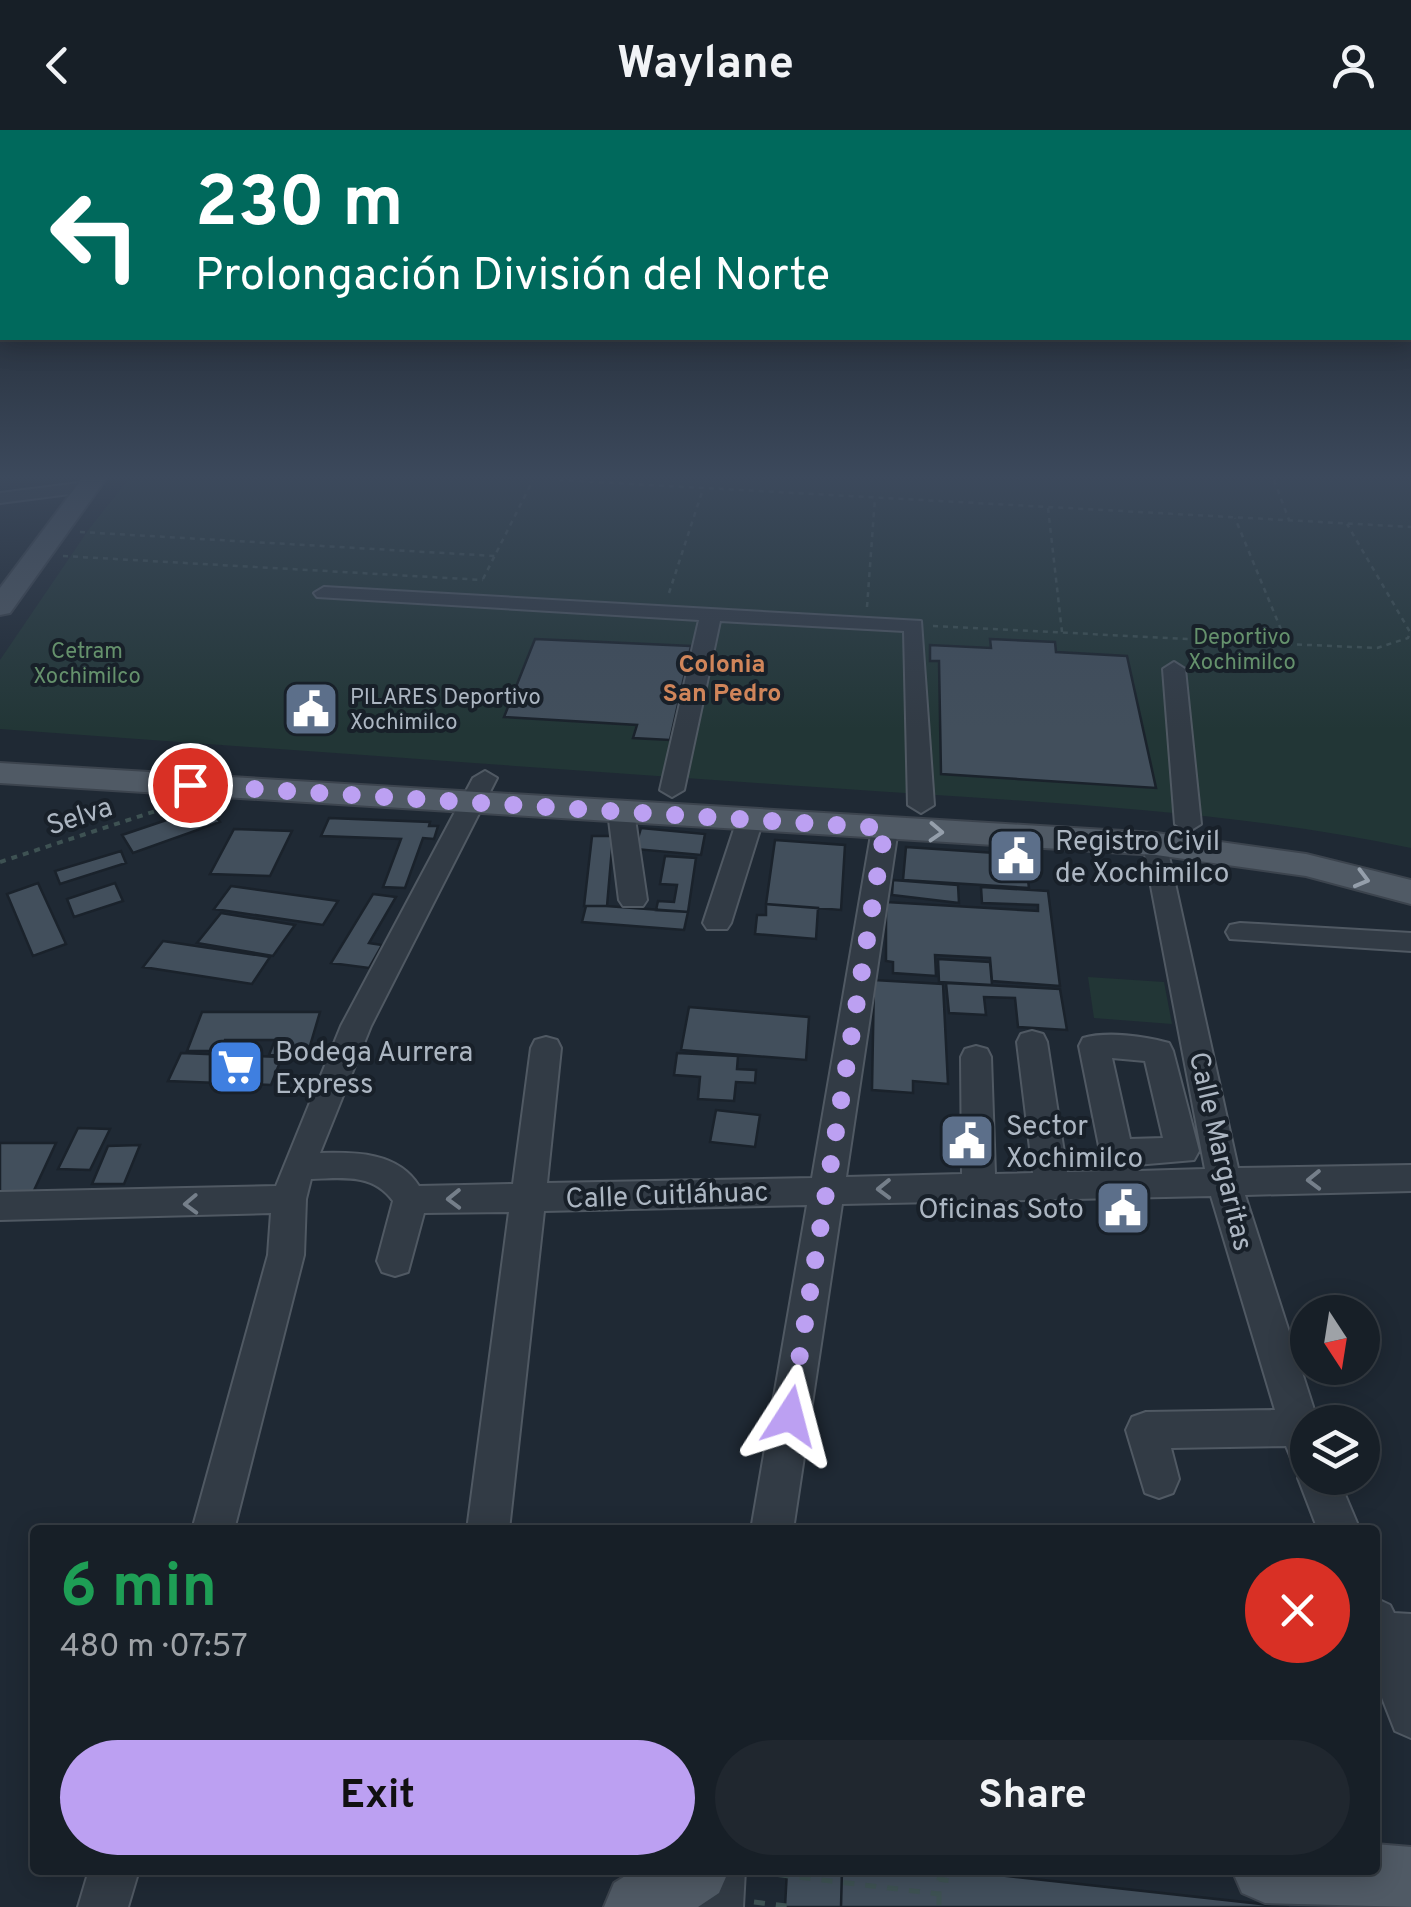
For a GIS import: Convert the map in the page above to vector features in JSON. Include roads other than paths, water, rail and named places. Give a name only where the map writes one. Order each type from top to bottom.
[{"type":"main road","points":[[0,607],[20,563]]},
{"type":"main road","points":[[0,746],[602,802],[750,820],[1156,844],[1306,865],[1411,892]]},
{"type":"main road","points":[[0,774],[480,790]]},
{"type":"main road","points":[[602,802],[672,790],[1188,824],[1304,841],[1411,865]]},
{"type":"main road","points":[[1338,1875],[1411,1880]]},
{"type":"main road","points":[[638,1907],[729,1884]]},
{"type":"street","points":[[324,594],[914,624],[921,805]]},
{"type":"street","points":[[672,790],[711,614]]},
{"type":"street","points":[[1174,669],[1188,824]]},
{"type":"street","points":[[215,1525],[286,1255],[293,1183],[356,1026],[480,790]]},
{"type":"street","points":[[602,802],[633,900]]},
{"type":"street","points":[[717,924],[750,820]]},
{"type":"street","points":[[773,1525],[885,828]]},
{"type":"street","name":"Calle Margaritas","points":[[1156,844],[1224,1182],[1292,1405]]},
{"type":"street","points":[[1240,932],[1411,942]]},
{"type":"street","points":[[1032,1042],[1052,1187]]},
{"type":"street","points":[[489,1525],[546,1048]]},
{"type":"street","points":[[976,1057],[979,1188]]},
{"type":"street","points":[[1117,1152],[1124,1185]]},
{"type":"street","points":[[0,1206],[74,1207],[293,1183],[363,1167],[389,1172],[402,1184],[410,1200],[394,1261]]},
{"type":"street","name":"Calle Cuitláhuac","points":[[410,1200],[1411,1178]]},
{"type":"street","points":[[1159,1479],[1146,1430],[1290,1439]]},
{"type":"street","points":[[1325,1495],[1337,1525]]},
{"type":"street","points":[[1386,1632],[1411,1715]]},
{"type":"street","points":[[103,1907],[113,1875]]},
{"type":"place","name":"PILARES Deportivo Xochimilco","points":[[311,709]]},
{"type":"place","name":"Registro Civil de Xochimilco","points":[[1016,856]]},
{"type":"place","name":"Bodega Aurrera Express","points":[[236,1067]]},
{"type":"place","name":"Sector Xochimilco","points":[[967,1141]]},
{"type":"place","name":"Oficinas Soto","points":[[1123,1208]]},
{"type":"district","name":"Colonia San Pedro","points":[[722,678]]},
{"type":"park label","name":"Deportivo Xochimilco","points":[[1242,648]]},
{"type":"park label","name":"Cetram Xochimilco","points":[[87,662]]}]
